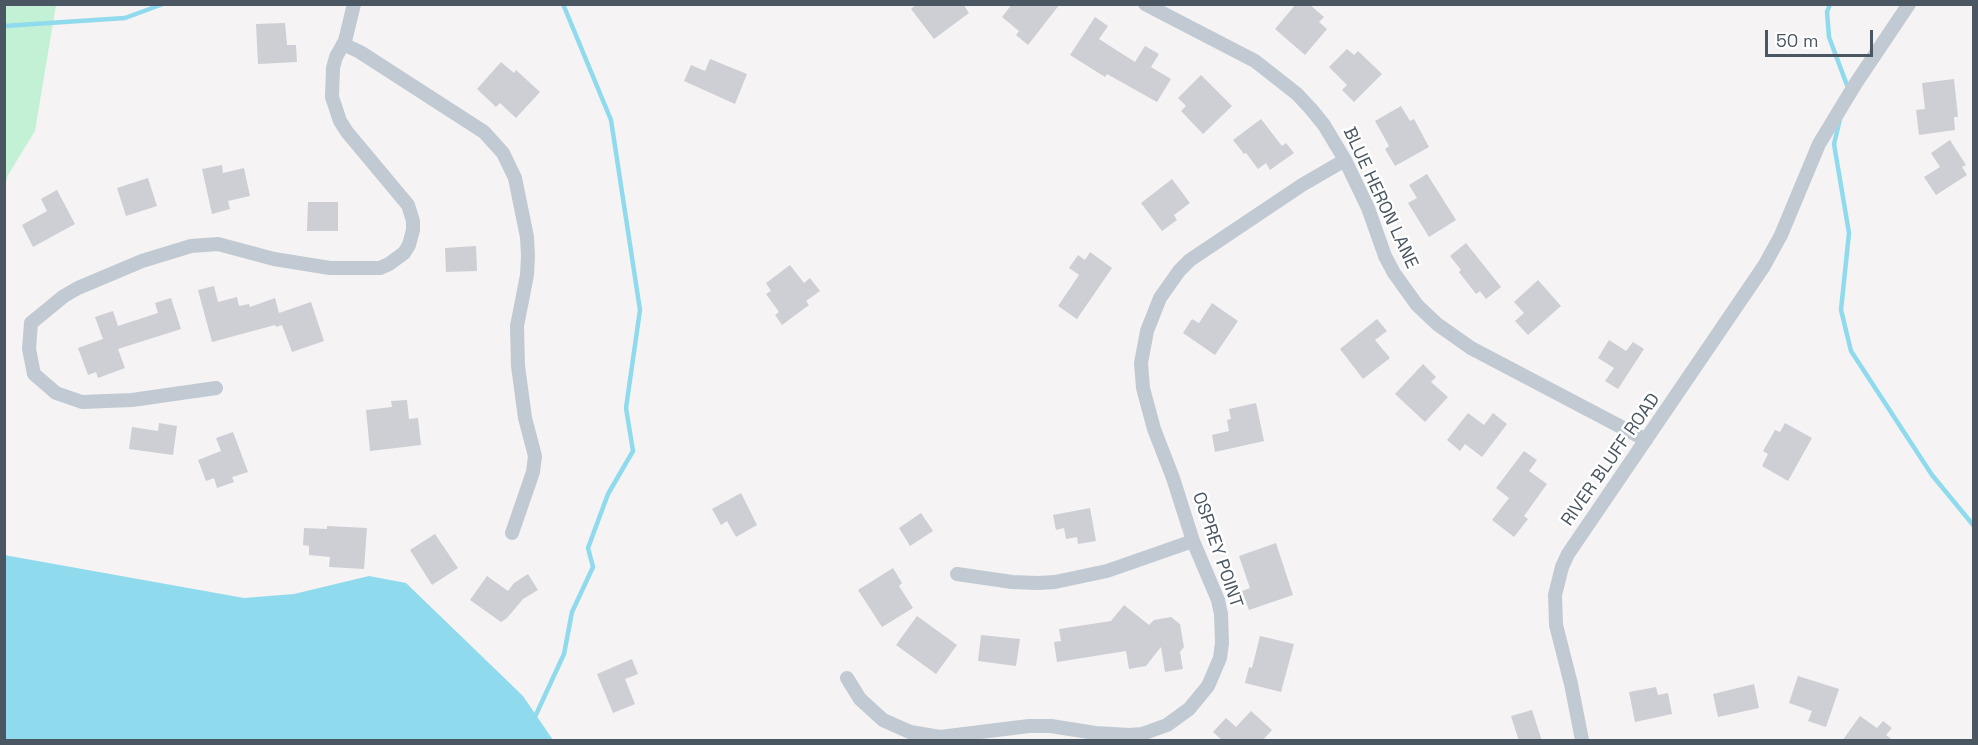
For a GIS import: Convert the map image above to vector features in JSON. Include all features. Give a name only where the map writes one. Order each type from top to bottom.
[{"type":"street","points":[[216,388],[132,400],[82,402],[56,393],[34,374],[29,349],[31,323],[64,296],[78,288],[142,261],[191,246],[218,244],[274,260],[330,268],[380,268],[397,259],[409,245],[413,230],[412,213],[408,205],[347,132],[335,110],[332,97],[333,69],[353,14],[354,4]]},
{"type":"street","name":"BLUE HERON LANE","points":[[1145,4],[1255,61],[1297,94],[1311,109],[1346,160],[1394,273],[1417,305],[1437,324],[1471,348],[1646,440]]},
{"type":"street","name":"RIVER BLUFF ROAD","points":[[1582,741],[1556,625],[1557,581],[1568,554],[1764,266],[1785,225],[1819,144],[1856,83],[1909,4]]},
{"type":"street","points":[[343,44],[360,52],[484,132],[503,153],[515,178],[527,237],[528,256],[527,275],[517,326],[518,366],[525,418],[535,456],[533,472],[512,533]]},
{"type":"street","name":"OSPREY POINT","points":[[847,678],[860,699],[873,713],[896,727],[925,736],[940,737],[1029,726],[1051,726],[1095,733],[1129,735],[1155,731],[1178,718],[1199,698],[1208,686],[1220,658],[1221,614],[1218,600],[1193,541],[1173,478],[1154,429],[1143,388],[1141,363],[1154,310],[1168,284],[1190,260],[1302,185],[1346,160]]},
{"type":"street","points":[[957,574],[1012,582],[1038,584],[1054,582],[1107,571],[1193,541]]},
{"type":"green space","points":[[5,4],[56,5],[35,131],[8,175],[5,185]]},
{"type":"water","points":[[4,555],[244,598],[294,594],[369,576],[406,583],[523,696],[553,740],[5,740]]},
{"type":"building","points":[[917,4],[963,4],[969,13],[934,39],[911,9]]},
{"type":"building","points":[[1012,4],[1060,4],[1028,45],[1016,35],[1019,31],[1002,17]]},
{"type":"building","points":[[1296,4],[1309,4],[1324,17],[1319,22],[1327,29],[1305,55],[1275,29]]},
{"type":"building","points":[[1095,17],[1108,26],[1099,39],[1135,62],[1145,46],[1159,54],[1151,67],[1171,79],[1157,102],[1107,74],[1105,77],[1070,55]]},
{"type":"building","points":[[285,23],[287,45],[296,45],[297,62],[258,64],[256,24]]},
{"type":"building","points":[[1347,49],[1354,55],[1358,51],[1382,74],[1354,102],[1342,90],[1347,85],[1329,67]]},
{"type":"building","points":[[710,59],[747,74],[735,104],[684,81],[691,65],[705,71]]},
{"type":"building","points":[[501,62],[514,73],[516,70],[540,92],[516,118],[500,103],[496,107],[477,89]]},
{"type":"building","points":[[1201,75],[1232,106],[1203,134],[1181,111],[1186,106],[1178,98]]},
{"type":"building","points":[[1954,79],[1958,117],[1954,117],[1955,130],[1919,135],[1916,110],[1925,109],[1922,83]]},
{"type":"building","points":[[1401,106],[1410,121],[1414,119],[1429,147],[1395,166],[1385,149],[1389,146],[1375,121]]},
{"type":"building","points":[[1261,119],[1282,146],[1286,143],[1294,153],[1270,170],[1266,163],[1258,169],[1233,140]]},
{"type":"building","points":[[1950,140],[1966,165],[1962,167],[1967,175],[1936,195],[1924,177],[1940,167],[1931,153]]},
{"type":"building","points":[[222,165],[223,173],[244,168],[250,196],[228,201],[230,209],[212,214],[202,169]]},
{"type":"building","points":[[1427,174],[1456,220],[1429,237],[1408,203],[1417,198],[1409,185]]},
{"type":"building","points":[[148,178],[157,206],[126,216],[117,188]]},
{"type":"building","points":[[1172,179],[1190,203],[1174,215],[1177,220],[1162,231],[1141,203]]},
{"type":"building","points":[[57,190],[75,224],[33,247],[22,225],[47,211],[41,199]]},
{"type":"building","points":[[308,202],[338,202],[338,231],[307,231]]},
{"type":"building","points":[[1466,243],[1501,287],[1486,299],[1480,291],[1476,294],[1450,256]]},
{"type":"building","points":[[476,246],[477,271],[446,272],[445,248]]},
{"type":"building","points":[[1090,252],[1112,268],[1077,319],[1058,306],[1079,275],[1069,268],[1078,255],[1085,260]]},
{"type":"building","points":[[790,265],[804,283],[810,278],[820,291],[806,301],[809,305],[782,325],[775,315],[779,312],[766,294],[771,291],[766,283]]},
{"type":"building","points":[[1538,280],[1561,306],[1528,335],[1515,321],[1524,313],[1514,302]]},
{"type":"building","points":[[214,286],[218,302],[237,297],[239,306],[249,304],[250,307],[275,298],[279,313],[311,302],[324,341],[292,352],[282,325],[276,327],[275,325],[212,342],[198,290]]},
{"type":"building","points":[[171,298],[181,329],[118,349],[125,368],[98,378],[96,372],[88,375],[78,348],[103,339],[95,317],[113,311],[118,326],[158,313],[155,303]]},
{"type":"building","points":[[1212,303],[1238,321],[1215,355],[1183,333],[1192,319],[1199,323]]},
{"type":"building","points":[[1377,319],[1387,331],[1375,340],[1390,358],[1363,379],[1340,349]]},
{"type":"building","points":[[1609,340],[1626,351],[1633,342],[1644,349],[1618,389],[1605,381],[1614,368],[1598,358]]},
{"type":"building","points":[[1423,364],[1436,377],[1431,382],[1448,397],[1425,422],[1395,394]]},
{"type":"building","points":[[407,400],[409,419],[418,418],[421,445],[370,451],[366,410],[392,407],[391,401]]},
{"type":"building","points":[[1256,403],[1264,441],[1215,452],[1212,435],[1229,431],[1227,420],[1231,419],[1229,409]]},
{"type":"building","points":[[1468,413],[1484,425],[1493,413],[1507,424],[1482,457],[1465,444],[1460,451],[1447,440]]},
{"type":"building","points":[[159,423],[177,426],[173,455],[129,449],[132,427],[158,431]]},
{"type":"building","points":[[1785,423],[1812,438],[1788,481],[1762,466],[1768,454],[1763,451],[1775,430],[1780,432]]},
{"type":"building","points":[[233,432],[248,472],[232,477],[234,482],[217,488],[214,478],[206,481],[198,460],[221,451],[216,438]]},
{"type":"building","points":[[1524,451],[1537,460],[1529,471],[1547,484],[1524,516],[1528,519],[1514,537],[1492,520],[1509,498],[1496,488]]},
{"type":"building","points":[[741,493],[757,525],[736,537],[727,521],[721,525],[712,509]]},
{"type":"building","points":[[1090,508],[1096,541],[1078,544],[1077,537],[1066,539],[1064,528],[1056,530],[1053,515]]},
{"type":"building","points":[[921,513],[933,531],[910,546],[899,528]]},
{"type":"building","points":[[327,526],[367,528],[364,569],[329,567],[330,557],[309,555],[309,546],[303,545],[304,528],[327,529]]},
{"type":"building","points":[[435,534],[458,568],[432,585],[410,550]]},
{"type":"building","points":[[1276,543],[1293,595],[1249,610],[1242,591],[1250,588],[1239,556]]},
{"type":"building","points":[[893,568],[902,583],[899,586],[913,608],[882,627],[858,590]]},
{"type":"building","points":[[528,574],[538,590],[523,599],[501,622],[470,600],[487,576],[508,591],[514,583]]},
{"type":"building","points":[[1124,605],[1149,625],[1154,620],[1171,617],[1180,624],[1184,647],[1180,652],[1183,669],[1165,672],[1161,647],[1146,666],[1129,669],[1126,651],[1057,662],[1054,642],[1061,641],[1059,629],[1111,621]]},
{"type":"building","points":[[917,616],[957,645],[936,674],[896,645]]},
{"type":"building","points":[[981,635],[1020,639],[1016,666],[978,661]]},
{"type":"building","points":[[1260,636],[1294,644],[1281,692],[1245,683],[1249,667],[1252,668]]},
{"type":"building","points":[[632,659],[638,674],[625,679],[635,704],[613,713],[597,674]]},
{"type":"building","points":[[1798,676],[1839,689],[1826,727],[1808,721],[1812,711],[1789,703]]},
{"type":"building","points":[[1754,684],[1759,708],[1718,717],[1713,694]]},
{"type":"building","points":[[1656,687],[1658,695],[1668,693],[1672,714],[1635,722],[1629,692]]},
{"type":"building","points":[[1532,710],[1542,741],[1519,741],[1511,716]]},
{"type":"building","points":[[1251,711],[1272,730],[1262,741],[1223,741],[1213,732],[1226,718],[1236,727]]},
{"type":"building","points":[[1860,716],[1877,728],[1883,721],[1892,728],[1886,735],[1894,741],[1842,741]]},
{"type":"waterway","points":[[4,26],[125,18],[163,4]]},
{"type":"waterway","points":[[534,719],[564,654],[572,612],[593,567],[588,548],[608,494],[633,451],[626,408],[640,310],[611,120],[563,4]]},
{"type":"waterway","points":[[1830,4],[1827,12],[1829,37],[1848,88]]},
{"type":"waterway","points":[[1840,119],[1834,144],[1849,233],[1841,310],[1851,351],[1932,475],[1974,526]]}]
